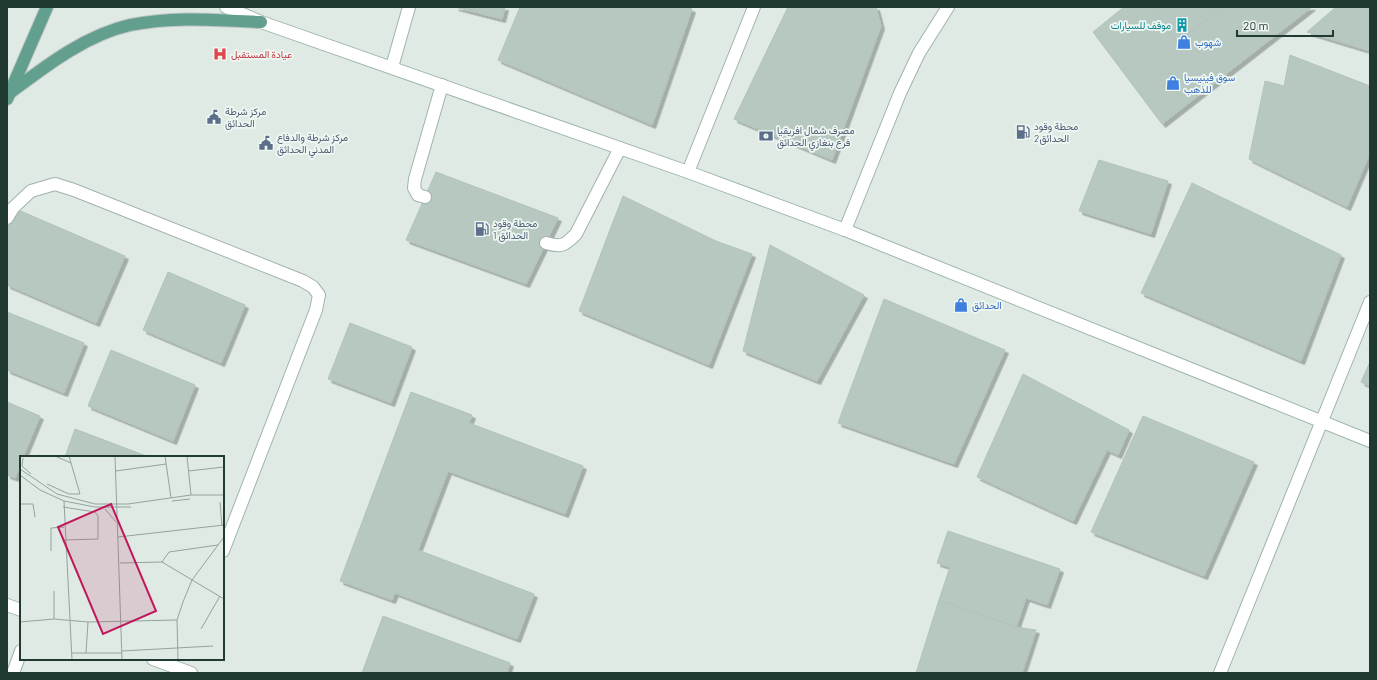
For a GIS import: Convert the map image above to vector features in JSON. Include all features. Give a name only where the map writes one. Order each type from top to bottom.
[{"type":"main road","points":[[9,95],[47,7]]},
{"type":"main road","points":[[9,95],[44,67],[68,52],[96,37],[130,25],[168,20],[261,22]]},
{"type":"street","points":[[226,7],[261,22],[688,172],[845,230],[1370,441]]},
{"type":"street","points":[[392,67],[409,7]]},
{"type":"street","points":[[688,172],[754,7]]},
{"type":"street","points":[[845,230],[900,93],[919,53],[948,7]]},
{"type":"street","points":[[425,197],[418,194],[414,188],[414,184],[442,85]]},
{"type":"street","points":[[546,243],[556,246],[567,243],[576,234],[620,148]]},
{"type":"street","points":[[7,218],[13,208],[31,191],[55,184],[74,190],[303,281],[313,287],[319,295],[316,310],[224,548]]},
{"type":"street","points":[[1220,673],[1370,302]]},
{"type":"street","points":[[7,605],[20,610]]},
{"type":"street","points":[[13,673],[20,654]]},
{"type":"street","points":[[158,660],[180,664],[191,673]]},
{"type":"building","points":[[455,7],[505,7],[502,19]]},
{"type":"building","points":[[520,7],[686,7],[692,9],[652,125],[498,60]]},
{"type":"building","points":[[788,7],[876,7],[881,26],[832,160],[734,119]]},
{"type":"building","name":"سوق فينيسيا للذهب","points":[[1124,7],[1151,7],[1177,42],[1223,7],[1312,7],[1162,124],[1093,32]]},
{"type":"building","name":"موقف للسيارات","points":[[1150,7],[1223,7],[1177,42]]},
{"type":"building","points":[[1336,7],[1370,7],[1370,51],[1307,32]]},
{"type":"building","points":[[1290,55],[1370,86],[1370,153],[1347,207],[1249,159],[1265,81],[1284,86]]},
{"type":"building","points":[[1099,160],[1168,181],[1151,234],[1079,211]]},
{"type":"building","name":"محطة وقود الحدائق 1","points":[[436,172],[558,218],[526,284],[406,240]]},
{"type":"building","points":[[1192,183],[1341,255],[1301,361],[1141,293]]},
{"type":"building","points":[[623,196],[716,241],[752,254],[709,365],[579,311]]},
{"type":"building","points":[[16,209],[125,256],[96,323],[7,285],[7,230]]},
{"type":"building","points":[[770,245],[864,295],[817,381],[743,351]]},
{"type":"building","points":[[168,272],[245,305],[221,363],[143,330]]},
{"type":"building","points":[[884,299],[1005,350],[954,464],[838,423]]},
{"type":"building","points":[[7,312],[84,343],[64,393],[7,370]]},
{"type":"building","points":[[350,323],[412,347],[391,403],[328,379]]},
{"type":"building","points":[[111,350],[195,385],[173,441],[88,406]]},
{"type":"building","points":[[1370,362],[1370,386],[1361,382]]},
{"type":"building","points":[[1023,374],[1129,430],[1118,455],[1107,450],[1073,521],[977,477]]},
{"type":"building","points":[[411,392],[472,415],[469,423],[583,466],[565,514],[448,471],[418,550],[534,594],[517,639],[395,593],[392,600],[340,581]]},
{"type":"building","points":[[7,402],[40,416],[23,456],[20,456],[20,466],[15,478],[7,475]]},
{"type":"building","points":[[1143,416],[1254,462],[1204,576],[1091,532]]},
{"type":"building","points":[[75,429],[146,456],[65,456]]},
{"type":"building","points":[[948,531],[1060,569],[1047,605],[1026,598],[1016,627],[939,600],[950,567],[937,563]]},
{"type":"building","points":[[939,600],[1016,627],[1036,630],[1022,673],[916,673]]},
{"type":"building","points":[[383,616],[510,663],[507,673],[362,673]]},
{"type":"place","name":"موقف للسيارات","points":[[1182,25]]},
{"type":"place","name":"شهوب","points":[[1184,42]]},
{"type":"place","name":"عيادة المستقبل","points":[[220,54]]},
{"type":"place","name":"سوق فينيسيا للذهب","points":[[1173,83]]},
{"type":"place","name":"مركز شرطة الحدائق","points":[[214,117]]},
{"type":"place","name":"محطة وقود الحدائق2","points":[[1023,132]]},
{"type":"place","name":"مصرف شمال افريقيا فرع بنغازي الحدائق","points":[[766,136]]},
{"type":"place","name":"مركز شرطة والدفاع المدني الحدائق","points":[[266,143]]},
{"type":"place","name":"محطة وقود الحدائق 1","points":[[482,229]]},
{"type":"place","name":"الحدائق","points":[[961,305]]}]
